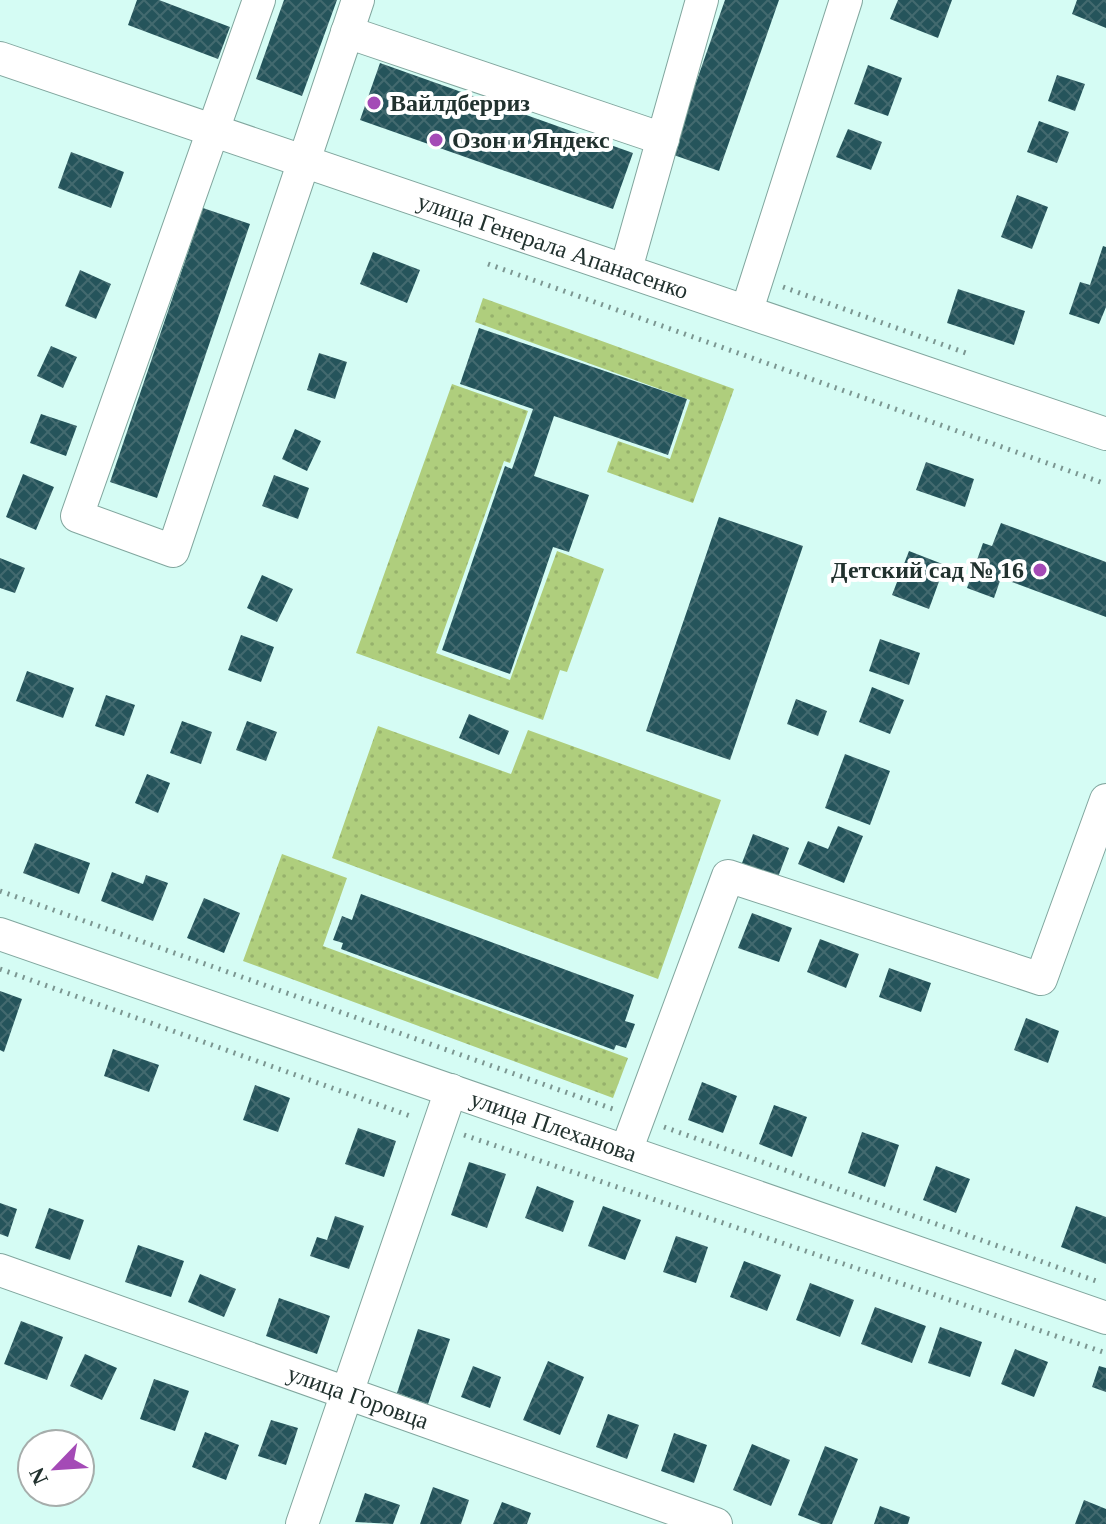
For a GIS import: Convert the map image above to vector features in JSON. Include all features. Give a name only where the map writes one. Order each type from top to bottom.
[{"type":"street","points":[[259,0],[77,516],[173,551],[358,0]]},
{"type":"street","points":[[626,269],[702,0]]},
{"type":"street","points":[[747,310],[846,0]]},
{"type":"street","points":[[347,32],[663,139]]},
{"type":"street","name":"улица Генерала Апанасенко","points":[[0,58],[1106,434]]},
{"type":"street","points":[[626,1151],[728,876],[1041,979],[1106,800]]},
{"type":"street","name":"улица Плеханова","points":[[0,934],[1106,1318]]},
{"type":"street","points":[[302,1524],[451,1090]]},
{"type":"street","name":"улица Горовца","points":[[0,1270],[716,1524]]},
{"type":"path","points":[[488,264],[1106,484]]},
{"type":"path","points":[[757,278],[972,355]]},
{"type":"path","points":[[0,891],[1106,1284]]},
{"type":"path","points":[[0,969],[438,1126],[1106,1353]]},
{"type":"green space","points":[[483,298],[734,389],[693,503],[607,472],[618,441],[670,459],[690,400],[475,322]]},
{"type":"green space","points":[[452,384],[528,411],[510,463],[504,461],[436,653],[510,680],[557,551],[604,569],[567,672],[560,670],[543,720],[356,653]]},
{"type":"green space","points":[[378,726],[511,774],[528,730],[721,800],[658,979],[332,858]]},
{"type":"green space","points":[[282,854],[347,878],[323,946],[628,1058],[613,1098],[243,961]]},
{"type":"building","points":[[137,0],[159,0],[230,27],[218,59],[128,25]]},
{"type":"building","points":[[284,0],[337,0],[302,96],[256,79]]},
{"type":"building","points":[[725,0],[779,0],[719,171],[671,154]]},
{"type":"building","points":[[898,0],[952,0],[938,38],[890,19]]},
{"type":"building","points":[[1077,0],[1106,0],[1106,28],[1072,14]]},
{"type":"building","points":[[380,63],[633,153],[613,209],[360,120]]},
{"type":"building","points":[[868,65],[902,78],[888,116],[854,104]]},
{"type":"building","points":[[1057,75],[1085,84],[1075,111],[1048,101]]},
{"type":"building","points":[[1039,121],[1069,132],[1057,163],[1027,152]]},
{"type":"building","points":[[848,129],[882,142],[871,170],[836,157]]},
{"type":"building","points":[[71,152],[124,172],[111,208],[58,188]]},
{"type":"building","points":[[1017,195],[1048,207],[1032,249],[1001,237]]},
{"type":"building","points":[[203,208],[250,224],[157,498],[110,482]]},
{"type":"building","points":[[1103,246],[1106,247],[1106,307],[1099,324],[1069,314],[1080,282],[1090,285]]},
{"type":"building","points":[[373,252],[420,270],[407,303],[360,284]]},
{"type":"building","points":[[80,270],[111,284],[96,319],[65,306]]},
{"type":"building","points":[[958,289],[1025,311],[1014,345],[947,323]]},
{"type":"building","points":[[479,328],[687,399],[668,455],[554,416],[534,476],[589,495],[569,552],[553,547],[510,674],[442,650],[505,466],[512,469],[533,409],[460,384]]},
{"type":"building","points":[[51,346],[77,357],[63,388],[37,376]]},
{"type":"building","points":[[319,353],[347,362],[335,399],[307,390]]},
{"type":"building","points":[[41,414],[77,426],[66,456],[30,443]]},
{"type":"building","points":[[295,429],[321,441],[307,471],[282,459]]},
{"type":"building","points":[[926,462],[974,479],[965,507],[916,490]]},
{"type":"building","points":[[23,474],[54,487],[36,530],[6,517]]},
{"type":"building","points":[[274,475],[309,488],[298,519],[262,506]]},
{"type":"building","points":[[719,517],[803,546],[730,760],[646,731]]},
{"type":"building","name":"Детский сад № 16","points":[[1001,523],[1106,562],[1106,617],[1001,578],[994,598],[967,588],[983,543],[992,546]]},
{"type":"building","points":[[909,551],[945,565],[929,609],[892,595]]},
{"type":"building","points":[[0,558],[25,568],[15,593],[0,588]]},
{"type":"building","points":[[262,575],[293,589],[277,622],[247,608]]},
{"type":"building","points":[[241,635],[274,647],[261,682],[228,670]]},
{"type":"building","points":[[880,639],[920,653],[909,685],[869,671]]},
{"type":"building","points":[[27,671],[74,688],[63,718],[16,701]]},
{"type":"building","points":[[872,687],[904,700],[890,734],[859,722]]},
{"type":"building","points":[[106,695],[135,705],[124,736],[95,726]]},
{"type":"building","points":[[796,699],[827,711],[818,736],[787,724]]},
{"type":"building","points":[[469,714],[509,731],[499,755],[459,738]]},
{"type":"building","points":[[182,721],[212,732],[201,764],[170,753]]},
{"type":"building","points":[[247,721],[277,732],[266,761],[236,750]]},
{"type":"building","points":[[845,754],[890,771],[870,825],[825,808]]},
{"type":"building","points":[[147,774],[170,783],[158,813],[135,803]]},
{"type":"building","points":[[838,826],[863,836],[844,883],[798,864],[808,841],[828,849]]},
{"type":"building","points":[[753,834],[789,848],[778,877],[742,863]]},
{"type":"building","points":[[35,843],[90,863],[79,894],[23,873]]},
{"type":"building","points":[[112,872],[143,884],[146,875],[168,883],[153,921],[101,901]]},
{"type":"building","points":[[361,894],[634,995],[625,1021],[635,1024],[626,1048],[616,1045],[614,1050],[341,949],[343,943],[333,940],[342,916],[352,920]]},
{"type":"building","points":[[204,898],[240,913],[224,953],[187,938]]},
{"type":"building","points":[[752,913],[792,928],[779,962],[738,948]]},
{"type":"building","points":[[820,939],[859,954],[846,988],[807,972]]},
{"type":"building","points":[[889,968],[931,983],[921,1012],[879,997]]},
{"type":"building","points":[[0,991],[22,999],[4,1052],[0,1050]]},
{"type":"building","points":[[1026,1018],[1059,1031],[1048,1063],[1014,1050]]},
{"type":"building","points":[[113,1049],[159,1065],[149,1092],[104,1076]]},
{"type":"building","points":[[702,1082],[737,1096],[723,1133],[688,1120]]},
{"type":"building","points":[[255,1085],[290,1098],[278,1132],[243,1120]]},
{"type":"building","points":[[774,1105],[807,1117],[792,1157],[759,1144]]},
{"type":"building","points":[[358,1128],[396,1141],[384,1177],[345,1164]]},
{"type":"building","points":[[862,1132],[899,1145],[885,1187],[848,1173]]},
{"type":"building","points":[[469,1162],[506,1174],[487,1228],[451,1215]]},
{"type":"building","points":[[936,1166],[970,1179],[956,1213],[923,1200]]},
{"type":"building","points":[[537,1186],[574,1201],[563,1232],[525,1218]]},
{"type":"building","points":[[0,1203],[17,1209],[8,1237],[0,1234]]},
{"type":"building","points":[[603,1206],[641,1220],[625,1260],[588,1246]]},
{"type":"building","points":[[1076,1206],[1106,1217],[1106,1264],[1061,1247]]},
{"type":"building","points":[[49,1208],[84,1220],[70,1260],[35,1248]]},
{"type":"building","points":[[335,1216],[364,1226],[349,1269],[310,1256],[317,1237],[327,1240]]},
{"type":"building","points":[[676,1236],[708,1247],[696,1283],[663,1272]]},
{"type":"building","points":[[138,1245],[184,1261],[171,1297],[125,1282]]},
{"type":"building","points":[[744,1261],[781,1275],[767,1311],[730,1297]]},
{"type":"building","points":[[200,1274],[236,1289],[224,1317],[188,1302]]},
{"type":"building","points":[[810,1283],[854,1300],[840,1337],[796,1320]]},
{"type":"building","points":[[279,1298],[330,1316],[317,1354],[266,1336]]},
{"type":"building","points":[[875,1307],[926,1326],[912,1363],[861,1344]]},
{"type":"building","points":[[21,1321],[63,1337],[47,1380],[4,1364]]},
{"type":"building","points":[[940,1327],[982,1342],[970,1377],[928,1363]]},
{"type":"building","points":[[418,1329],[450,1339],[428,1404],[397,1393]]},
{"type":"building","points":[[1015,1349],[1048,1362],[1034,1397],[1001,1384]]},
{"type":"building","points":[[85,1354],[117,1368],[102,1400],[70,1386]]},
{"type":"building","points":[[548,1361],[584,1377],[560,1435],[523,1420]]},
{"type":"building","points":[[473,1366],[501,1377],[490,1408],[461,1397]]},
{"type":"building","points":[[1099,1366],[1106,1368],[1106,1392],[1092,1387]]},
{"type":"building","points":[[154,1379],[189,1391],[175,1431],[140,1419]]},
{"type":"building","points":[[608,1414],[639,1425],[627,1459],[596,1447]]},
{"type":"building","points":[[271,1420],[298,1428],[286,1465],[258,1456]]},
{"type":"building","points":[[205,1432],[239,1445],[226,1480],[192,1467]]},
{"type":"building","points":[[674,1433],[707,1445],[694,1483],[661,1471]]},
{"type":"building","points":[[752,1444],[790,1460],[771,1506],[733,1490]]},
{"type":"building","points":[[825,1446],[858,1459],[832,1524],[821,1524],[798,1515]]},
{"type":"building","points":[[433,1487],[469,1500],[461,1524],[420,1524]]},
{"type":"building","points":[[365,1493],[400,1505],[393,1524],[355,1522]]},
{"type":"building","points":[[1084,1500],[1106,1509],[1106,1524],[1075,1524]]},
{"type":"building","points":[[502,1502],[531,1513],[527,1524],[493,1524]]},
{"type":"building","points":[[880,1506],[910,1517],[908,1524],[874,1524]]},
{"type":"place","name":"Вайлдберриз","points":[[374,103]]},
{"type":"place","name":"Озон и Яндекс","points":[[436,140]]},
{"type":"place","name":"Детский сад № 16","points":[[1040,570]]}]
